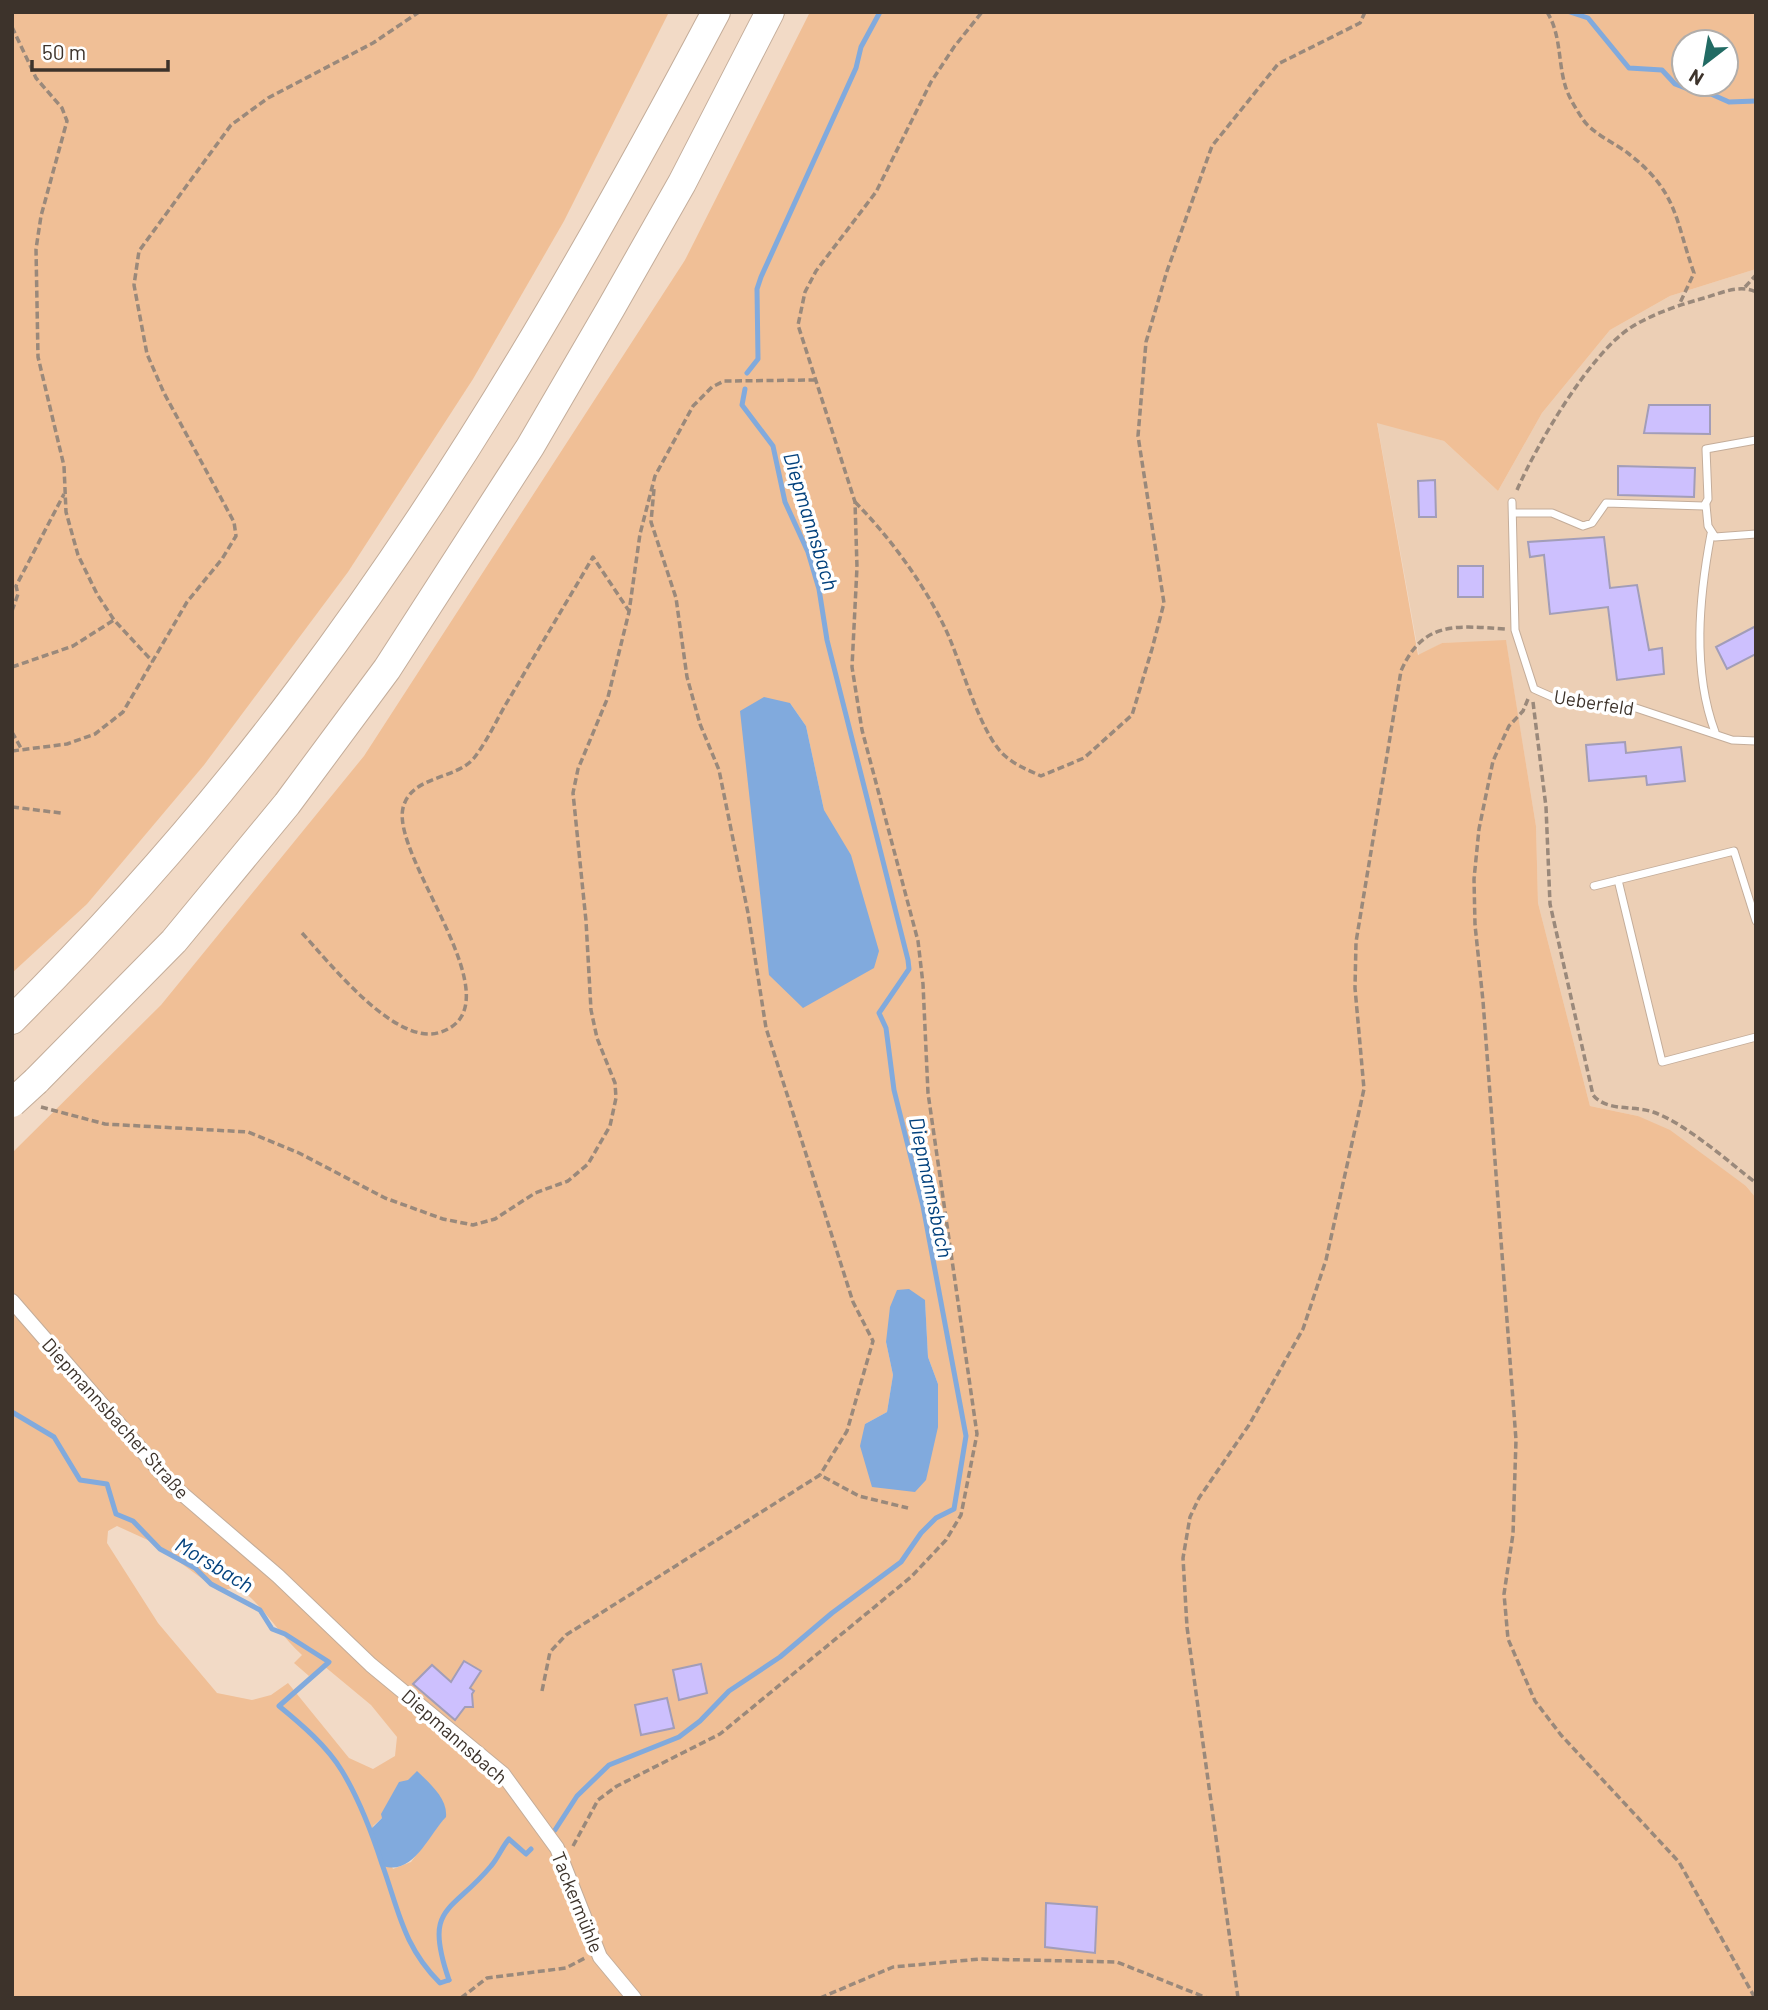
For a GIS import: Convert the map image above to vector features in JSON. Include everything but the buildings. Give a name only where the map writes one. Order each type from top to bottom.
[{"type":"highway","points":[[12,1020],[114,915],[189,830],[301,689],[383,575],[456,466],[565,287],[716,12]]},
{"type":"highway","points":[[27,1096],[174,940],[286,804],[387,669],[530,447],[682,183],[771,12]]},
{"type":"street","name":"Diepmannsbacher Straße","points":[[12,1301],[172,1485],[278,1576],[379,1672]]},
{"type":"street","name":"Diepmannsbach","points":[[379,1672],[503,1774],[527,1804]]},
{"type":"street","name":"Tackermühle","points":[[527,1804],[565,1864],[598,1952],[610,1972],[634,1998]]},
{"type":"lane","points":[[1715,732],[1707,710],[1702,666],[1701,591],[1711,534],[1706,505],[1706,449],[1756,440]]},
{"type":"lane","name":"Ueberfeld","points":[[1511,502],[1515,630],[1534,688],[1552,697],[1630,706],[1715,732],[1732,740],[1756,741]]},
{"type":"lane","points":[[1513,513],[1552,513],[1583,526],[1592,523],[1606,503],[1706,505]]},
{"type":"lane","points":[[1711,534],[1721,538],[1756,534]]},
{"type":"lane","points":[[1594,886],[1734,851],[1756,921]]},
{"type":"lane","points":[[1618,880],[1662,1062],[1756,1037]]},
{"type":"path","points":[[12,751],[67,744],[95,734],[123,712],[187,602],[222,559],[236,536],[234,522],[164,393],[147,354],[134,285],[139,251],[231,125],[268,98],[373,43],[419,12]]},
{"type":"path","points":[[565,1864],[597,1800],[617,1786],[720,1734],[911,1577],[946,1540],[961,1515],[968,1485],[977,1434],[928,1093],[923,984],[918,941],[862,730],[852,667],[857,547],[855,502],[797,325],[805,292],[834,245],[876,192],[931,82],[982,12]]},
{"type":"path","points":[[855,502],[883,529],[944,627],[986,726],[1002,753],[1021,767],[1041,776],[1084,758],[1111,737],[1132,715],[1164,603],[1138,436],[1146,342],[1167,271],[1212,146],[1278,64],[1360,23],[1364,12]]},
{"type":"path","points":[[1547,12],[1558,41],[1565,87],[1584,122],[1630,155],[1661,183],[1672,202],[1694,273],[1679,305]]},
{"type":"path","points":[[12,27],[36,78],[62,108],[67,121],[41,216],[36,249],[38,357],[64,466],[71,535],[97,594],[114,620],[153,662]]},
{"type":"path","points":[[1511,502],[1528,464],[1561,410],[1604,351],[1630,328],[1679,305],[1745,287],[1756,275]]},
{"type":"path","points":[[1745,287],[1756,292]]},
{"type":"path","points":[[27,1096],[65,1116],[105,1124],[248,1132],[299,1153],[373,1193],[443,1219],[472,1225],[495,1219],[535,1192],[568,1181],[588,1164],[610,1126],[616,1098],[615,1083],[597,1038],[591,1010],[586,921],[573,793],[578,769],[608,697],[629,612],[640,534],[655,476],[693,407],[712,387],[724,381],[815,380]]},
{"type":"path","points":[[542,1690],[550,1652],[566,1635],[820,1475],[847,1431],[873,1341],[853,1302],[766,1028],[748,913],[719,770],[700,724],[687,677],[676,598],[651,522],[655,476]]},
{"type":"path","points":[[12,611],[18,594],[16,586],[65,493]]},
{"type":"path","points":[[302,933],[377,1011],[405,1028],[428,1037],[449,1030],[464,1013],[468,989],[454,947],[408,843],[402,809],[411,791],[472,760],[593,557],[629,612]]},
{"type":"path","points":[[12,667],[73,646],[114,620]]},
{"type":"path","points":[[1238,1998],[1187,1627],[1183,1558],[1188,1529],[1199,1498],[1249,1425],[1303,1329],[1326,1260],[1364,1088],[1355,988],[1356,942],[1401,671],[1415,644],[1442,629],[1515,630]]},
{"type":"path","points":[[1534,688],[1532,713],[1544,786],[1550,904],[1592,1095],[1605,1104],[1652,1112],[1672,1121],[1756,1183]]},
{"type":"path","points":[[1534,688],[1523,711],[1509,726],[1493,761],[1479,829],[1474,879],[1475,925],[1516,1440],[1513,1534],[1504,1594],[1508,1639],[1535,1701],[1561,1735],[1679,1862],[1755,1998]]},
{"type":"path","points":[[12,732],[22,750]]},
{"type":"path","points":[[12,807],[61,813]]},
{"type":"path","points":[[820,1475],[859,1496],[908,1508]]},
{"type":"path","points":[[461,1998],[487,1978],[566,1968],[598,1952]]},
{"type":"path","points":[[820,1998],[893,1967],[980,1959],[1117,1962],[1207,1998]]},
{"type":"shaded area","points":[[12,12],[669,12],[564,221],[473,379],[348,572],[204,765],[87,904],[12,973]]},
{"type":"shaded area","points":[[810,12],[1756,12],[1756,269],[1670,296],[1610,330],[1542,413],[1498,491],[1444,441],[1377,423],[1418,655],[1442,643],[1506,640],[1536,826],[1538,903],[1590,1106],[1638,1116],[1670,1130],[1746,1186],[1756,1198],[1756,1998],[12,1998],[12,1153],[161,1005],[364,756],[685,260]],"holes":[[[790,703],[806,726],[824,810]],[[925,1300],[928,1357],[938,1384],[938,1427],[865,1424],[887,1412],[893,1375],[886,1342]],[[117,1526],[152,1542],[219,1591],[238,1587],[256,1603],[302,1655],[294,1663],[309,1676],[324,1666],[371,1705],[397,1737],[395,1756],[373,1769],[349,1758],[288,1683],[271,1695],[252,1700],[217,1693],[158,1623],[107,1543],[108,1531]],[[445,1817],[411,1862],[393,1869],[373,1826],[382,1818]]]},
{"type":"shaded area","points":[[1756,269],[1756,1198],[1746,1186],[1638,1116],[1590,1106],[1538,903],[1536,826],[1506,641],[1442,643],[1419,656],[1377,422],[1444,441],[1498,491],[1542,413],[1610,330],[1670,296]]},
{"type":"water","points":[[764,697],[790,703],[806,726],[824,810],[851,855],[879,951],[874,968],[803,1008],[769,975],[740,711]]},
{"type":"water","points":[[909,1289],[925,1300],[928,1357],[938,1384],[938,1427],[926,1480],[915,1492],[872,1487],[860,1446],[865,1424],[887,1412],[893,1375],[886,1342],[890,1307],[897,1290]]},
{"type":"water","points":[[417,1771],[441,1797],[446,1817],[411,1860],[394,1868],[383,1866],[370,1830],[382,1818],[381,1814],[399,1782],[408,1780]]},
{"type":"waterway","name":"Diepmannsbach","points":[[747,373],[758,359],[757,289],[761,277],[856,68],[861,47],[880,12]]},
{"type":"waterway","points":[[1570,12],[1588,18],[1629,68],[1662,70],[1675,84],[1729,102],[1756,101]]},
{"type":"waterway","name":"Diepmannsbach","points":[[555,1830],[577,1796],[609,1765],[679,1737],[700,1721],[729,1691],[780,1657],[832,1613],[901,1562],[921,1533],[936,1518],[954,1509],[966,1436],[923,1206],[894,1090],[886,1028],[879,1013],[909,969],[908,960],[827,640],[819,589],[808,552],[785,502],[773,446],[742,405],[745,389]]},
{"type":"waterway","name":"Morsbach","points":[[12,1412],[54,1437],[80,1480],[107,1484],[116,1514],[133,1521],[160,1549],[195,1568],[211,1584],[260,1610],[272,1629],[285,1634],[329,1662],[279,1706],[321,1744],[342,1771],[369,1828],[410,1941],[440,1983],[449,1980]]},
{"type":"waterway","name":"Diepmannsbach","points":[[449,1980],[439,1937],[440,1924],[445,1913],[491,1866],[509,1839],[526,1854],[531,1849]]}]
